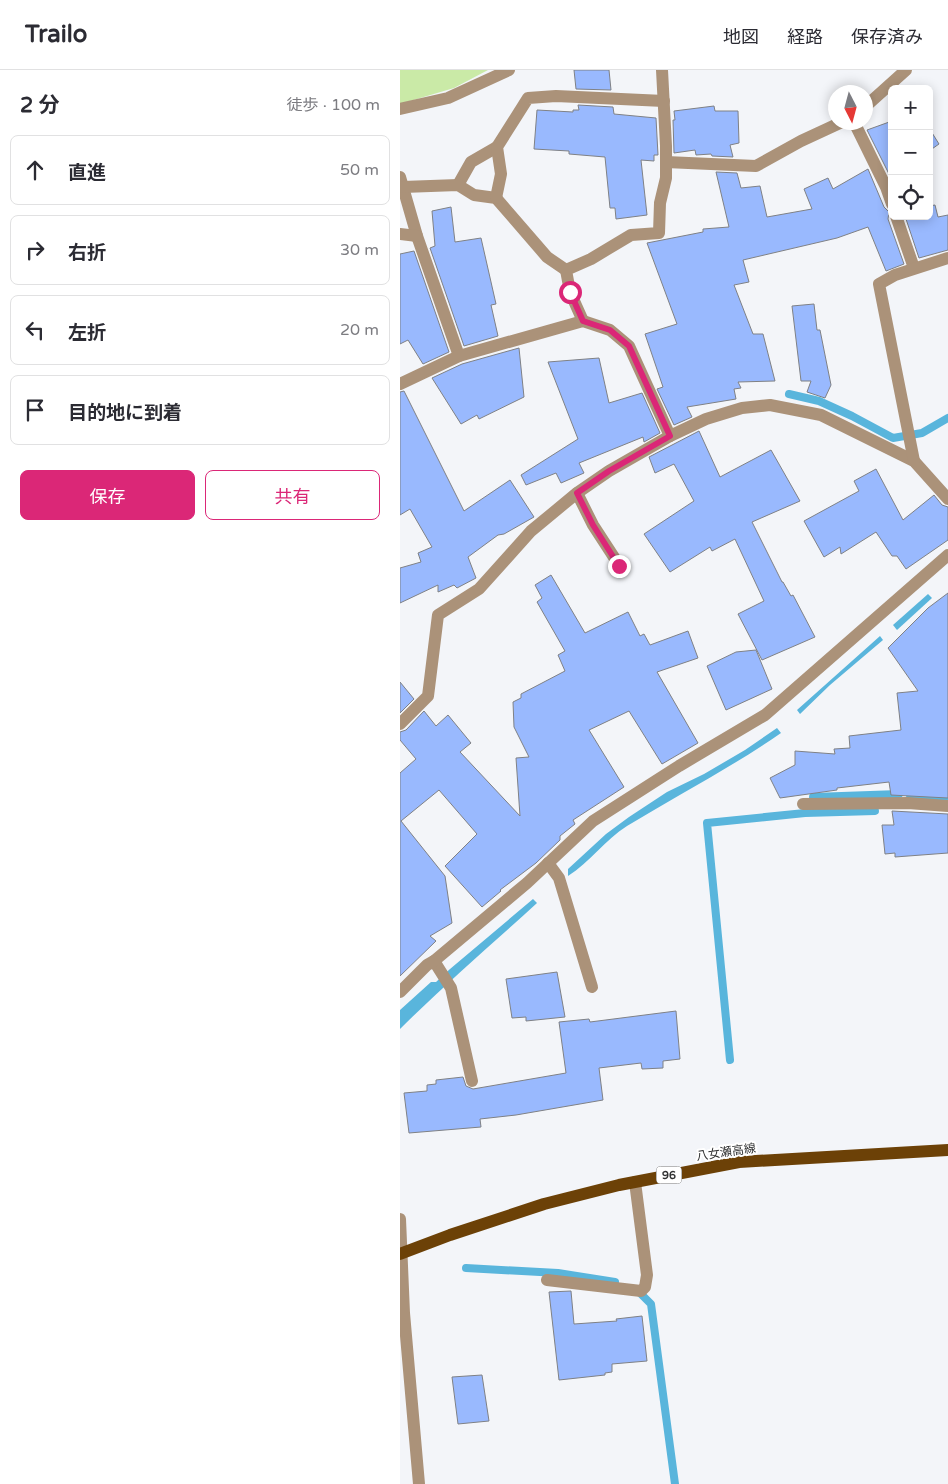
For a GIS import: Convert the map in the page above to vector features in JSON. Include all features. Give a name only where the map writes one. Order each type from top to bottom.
[{"type":"main road","name":"八女瀬高線","points":[[401,1254],[450,1235],[544,1204],[635,1182],[739,1162],[948,1150]]},
{"type":"street","points":[[400,110],[448,98],[509,70]]},
{"type":"street","points":[[566,270],[591,259],[631,235],[659,233],[660,203],[666,178],[662,70]]},
{"type":"street","points":[[873,100],[906,70]]},
{"type":"street","points":[[458,185],[471,162],[497,147],[528,98],[556,96],[664,101]]},
{"type":"street","points":[[666,162],[756,166],[828,128]]},
{"type":"street","points":[[858,130],[888,193]]},
{"type":"street","points":[[496,198],[501,174],[497,147]]},
{"type":"street","points":[[459,356],[417,236],[401,182],[458,185],[474,195],[496,198],[547,257],[566,270],[570,292],[583,321]]},
{"type":"street","points":[[897,220],[914,268]]},
{"type":"street","points":[[400,234],[417,236]]},
{"type":"street","points":[[914,461],[879,284],[895,275],[948,258]]},
{"type":"street","points":[[400,384],[459,356],[583,321],[610,330],[629,346],[670,436]]},
{"type":"street","points":[[400,724],[428,696],[438,615],[479,589],[531,531],[577,493],[609,471],[670,436],[706,419],[742,408],[770,405],[821,414],[914,461],[948,499]]},
{"type":"street","points":[[577,493],[593,525],[619,566]]},
{"type":"street","points":[[400,992],[427,965],[548,863],[593,822],[679,766],[766,715],[948,555]]},
{"type":"street","points":[[803,804],[908,803],[948,806]]},
{"type":"street","points":[[548,863],[559,878],[592,987]]},
{"type":"street","points":[[434,961],[451,988],[472,1081]]},
{"type":"street","points":[[546,1280],[641,1292],[645,1287],[647,1275],[635,1182]]},
{"type":"street","points":[[400,1219],[404,1313],[419,1484]]},
{"type":"green space","points":[[400,70],[488,70],[454,88],[400,104]]},
{"type":"water","points":[[928,594],[932,598],[897,630],[893,625]]},
{"type":"water","points":[[880,636],[883,640],[830,685],[800,714],[797,710]]},
{"type":"water","points":[[777,728],[781,733],[627,826],[568,876],[568,869],[606,834],[629,817],[667,792],[704,774],[745,750]]},
{"type":"water","points":[[533,899],[537,903],[400,1029],[400,1010],[431,982],[436,982]]},
{"type":"building","points":[[574,70],[609,70],[611,90],[576,89]]},
{"type":"building","points":[[578,105],[613,107],[614,114],[656,118],[658,155],[654,155],[654,161],[641,160],[647,215],[616,219],[615,208],[610,208],[605,157],[569,154],[569,151],[534,149],[537,110],[573,112],[573,110],[579,110]]},
{"type":"building","points":[[714,106],[715,111],[738,111],[739,143],[730,145],[733,157],[712,156],[711,154],[696,155],[695,150],[674,153],[674,111]]},
{"type":"building","points":[[888,122],[888,172],[867,130],[873,130],[873,128]]},
{"type":"building","points":[[933,134],[939,144],[933,148]]},
{"type":"building","points":[[868,169],[884,207],[888,211],[888,220],[904,264],[886,271],[868,227],[837,238],[743,260],[749,282],[734,285],[753,334],[763,334],[775,381],[738,382],[741,388],[734,389],[736,399],[687,407],[692,417],[674,425],[657,389],[663,387],[645,334],[677,324],[647,243],[703,232],[703,229],[729,227],[716,172],[737,173],[741,188],[760,186],[767,217],[812,209],[804,189],[828,178],[833,189]]},
{"type":"building","points":[[933,205],[935,205],[938,217],[948,215],[948,250],[919,258],[906,220],[933,220]]},
{"type":"building","points":[[451,207],[455,242],[481,238],[496,304],[491,305],[498,336],[464,346],[430,248],[435,246],[432,211]]},
{"type":"building","points":[[414,251],[449,352],[423,364],[408,340],[400,344],[400,254]]},
{"type":"building","points":[[814,304],[817,330],[820,330],[831,385],[825,398],[807,392],[811,381],[801,381],[792,306]]},
{"type":"building","points":[[519,348],[524,397],[479,419],[477,415],[461,424],[432,378],[462,364]]},
{"type":"building","points":[[599,358],[609,403],[642,393],[660,433],[644,442],[643,437],[579,463],[584,473],[561,483],[556,473],[526,485],[521,475],[578,439],[548,362]]},
{"type":"building","points":[[404,391],[464,511],[510,480],[534,517],[504,534],[498,535],[468,557],[476,578],[457,588],[454,585],[438,592],[438,585],[400,603],[400,568],[421,562],[418,553],[432,547],[410,509],[400,515],[400,392]]},
{"type":"building","points":[[699,431],[720,477],[771,450],[800,501],[752,522],[782,582],[791,596],[793,595],[815,637],[762,660],[738,614],[764,601],[735,539],[712,551],[710,547],[670,572],[644,534],[694,501],[674,464],[655,473],[649,457]]},
{"type":"building","points":[[876,469],[903,520],[934,495],[942,505],[948,507],[948,540],[906,569],[897,556],[892,556],[876,532],[841,554],[840,547],[824,557],[804,521],[859,491],[854,481]]},
{"type":"building","points":[[551,575],[585,633],[628,612],[640,636],[644,634],[650,645],[688,631],[698,658],[657,672],[698,743],[662,764],[629,711],[589,730],[624,787],[573,820],[575,824],[560,836],[560,840],[536,863],[500,890],[482,907],[445,866],[477,834],[439,790],[401,821],[445,876],[452,923],[430,936],[436,941],[400,976],[400,773],[416,759],[400,740],[400,732],[406,730],[424,711],[436,726],[448,715],[471,743],[460,752],[520,816],[516,758],[529,757],[514,727],[513,702],[521,698],[521,694],[565,671],[558,655],[565,651],[537,602],[542,598],[535,585]]},
{"type":"building","points":[[948,593],[948,798],[891,795],[889,782],[837,788],[837,790],[780,798],[770,778],[795,765],[795,751],[835,754],[834,749],[850,748],[849,736],[901,730],[897,693],[918,691],[888,648],[928,608]]},
{"type":"building","points":[[756,650],[772,689],[726,710],[707,666],[736,652]]},
{"type":"building","points":[[400,682],[414,699],[400,713]]},
{"type":"building","points":[[892,811],[948,814],[948,853],[895,857],[895,853],[885,854],[882,825],[894,825]]},
{"type":"building","points":[[557,972],[565,1017],[526,1021],[526,1017],[512,1018],[506,979]]},
{"type":"building","points":[[676,1011],[680,1059],[663,1061],[663,1068],[642,1069],[641,1063],[599,1068],[603,1100],[516,1115],[480,1119],[481,1127],[409,1133],[404,1093],[427,1091],[427,1085],[436,1084],[436,1080],[463,1077],[466,1086],[473,1089],[566,1073],[559,1022],[589,1019],[590,1022]]},
{"type":"building","points":[[571,1291],[574,1324],[617,1321],[616,1319],[642,1316],[647,1361],[612,1364],[612,1372],[605,1373],[605,1375],[559,1380],[549,1292]]},
{"type":"building","points":[[482,1375],[489,1421],[458,1424],[452,1377]]},
{"type":"waterway","points":[[789,394],[819,401],[893,438],[922,433],[948,418]]},
{"type":"waterway","points":[[813,797],[899,794]]},
{"type":"waterway","points":[[910,795],[948,798]]},
{"type":"waterway","points":[[730,1060],[707,823],[805,813],[875,811]]},
{"type":"waterway","points":[[466,1268],[558,1273],[615,1282]]},
{"type":"waterway","points":[[637,1290],[651,1304],[675,1484]]},
{"type":"route","points":[[570,292],[583,321],[610,330],[629,346],[670,436],[609,471],[577,493],[593,525],[619,566]]}]
